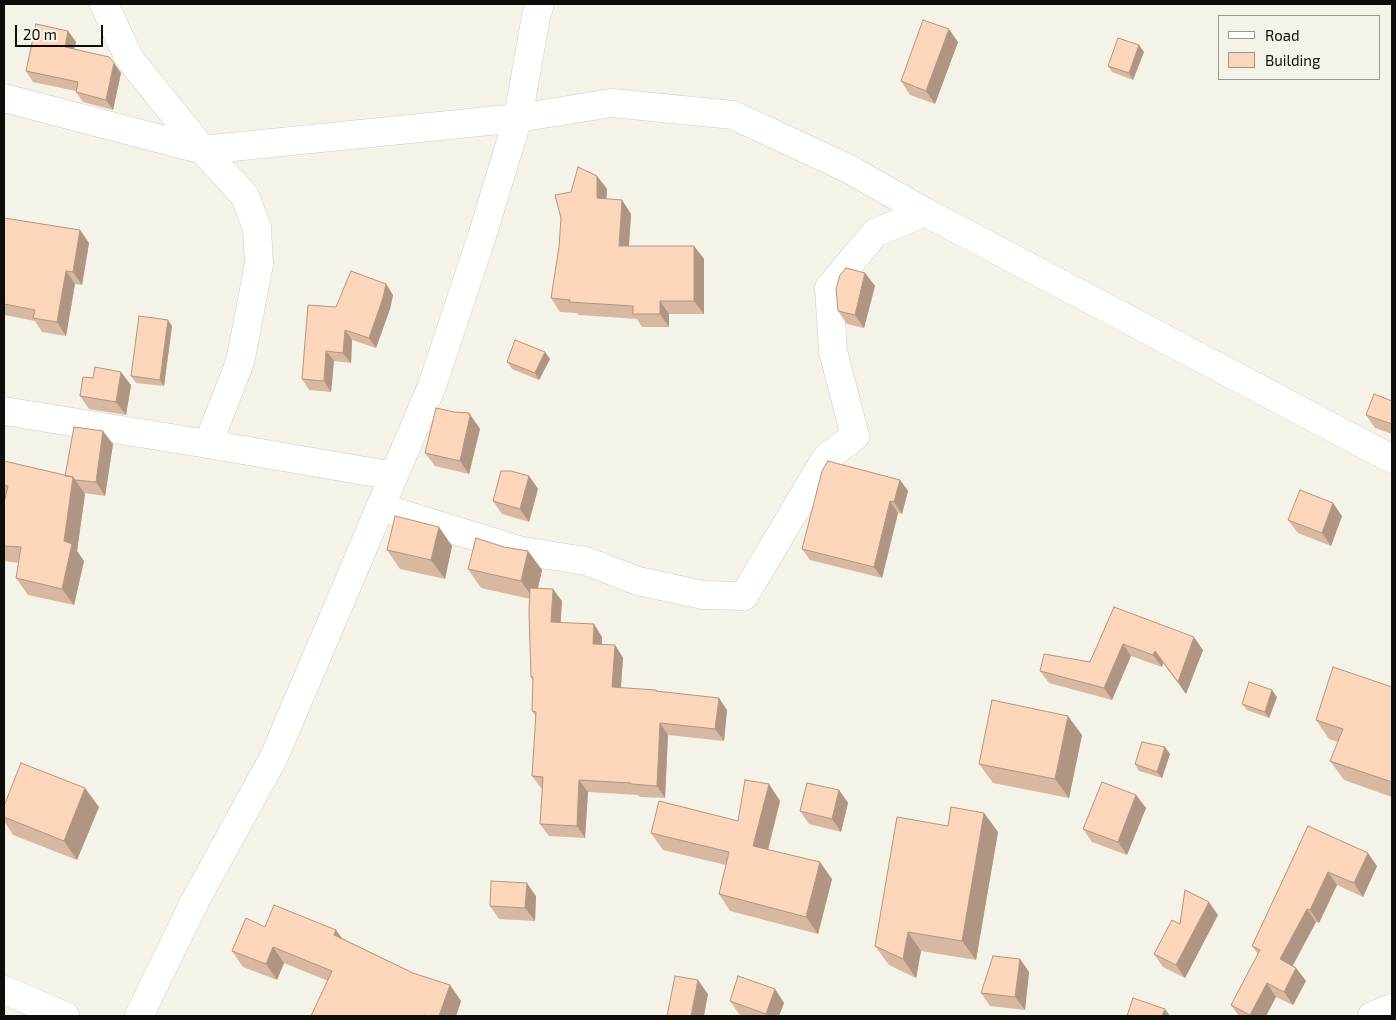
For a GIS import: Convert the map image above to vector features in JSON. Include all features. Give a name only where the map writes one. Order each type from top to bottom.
[{"type":"street","points":[[104,4],[128,58],[204,150],[245,196],[257,228],[260,264],[240,362],[208,444]]},
{"type":"street","points":[[139,1016],[195,901],[274,757],[432,386],[482,236],[518,118],[536,16],[540,4]]},
{"type":"street","points":[[4,98],[204,150],[518,118],[612,103],[733,115],[847,168],[924,212],[1392,459]]},
{"type":"street","points":[[380,507],[522,551],[586,561],[638,581],[703,595],[744,596],[826,458],[855,436],[832,351],[829,288],[875,233],[924,212]]},
{"type":"street","points":[[4,411],[394,476]]},
{"type":"street","points":[[4,990],[65,1016]]},
{"type":"street","points":[[1372,1016],[1392,1008]]},
{"type":"building","points":[[923,20],[949,29],[926,91],[901,81]]},
{"type":"building","points":[[36,24],[68,31],[65,47],[109,57],[114,63],[106,100],[76,92],[78,82],[26,71]]},
{"type":"building","points":[[1118,38],[1139,45],[1129,73],[1108,66]]},
{"type":"building","points":[[578,167],[597,176],[597,198],[622,200],[619,246],[694,246],[694,301],[660,301],[660,314],[633,314],[633,306],[569,302],[570,300],[551,298],[559,247],[561,218],[555,195],[571,192]]},
{"type":"building","points":[[4,218],[80,230],[73,272],[66,271],[57,322],[33,318],[35,310],[4,304]]},
{"type":"building","points":[[846,268],[865,273],[855,315],[838,311],[836,289],[840,275]]},
{"type":"building","points":[[351,271],[386,284],[369,338],[345,330],[343,353],[326,351],[324,381],[302,379],[308,305],[336,307]]},
{"type":"building","points":[[139,316],[168,320],[160,380],[131,376]]},
{"type":"building","points":[[515,340],[545,352],[535,373],[507,362]]},
{"type":"building","points":[[95,367],[121,372],[116,402],[80,396],[83,377],[93,378]]},
{"type":"building","points":[[1374,394],[1392,401],[1392,424],[1366,415]]},
{"type":"building","points":[[436,408],[469,413],[470,416],[460,461],[425,453]]},
{"type":"building","points":[[74,427],[103,431],[96,482],[75,480],[73,477],[65,476]]},
{"type":"building","points":[[4,461],[73,477],[64,541],[72,544],[62,589],[16,578],[21,547],[4,546],[4,503],[8,486],[4,485]]},
{"type":"building","points":[[828,461],[900,480],[894,502],[890,501],[874,567],[802,549],[822,471]]},
{"type":"building","points":[[501,471],[511,471],[529,476],[520,509],[493,501]]},
{"type":"building","points":[[1300,490],[1333,503],[1322,533],[1288,520]]},
{"type":"building","points":[[395,516],[439,527],[431,560],[387,550]]},
{"type":"building","points":[[476,538],[504,547],[528,551],[521,581],[468,569]]},
{"type":"building","points":[[530,588],[553,589],[551,622],[594,624],[593,644],[615,645],[612,687],[656,690],[719,698],[715,729],[660,723],[657,786],[579,780],[577,826],[540,824],[543,777],[532,776],[536,712],[532,711],[533,677],[531,677]]},
{"type":"building","points":[[1114,607],[1194,637],[1178,682],[1155,651],[1153,655],[1123,644],[1104,688],[1040,671],[1044,654],[1090,662]]},
{"type":"building","points":[[1333,667],[1392,687],[1392,782],[1330,761],[1343,729],[1316,720]]},
{"type":"building","points":[[1249,682],[1272,690],[1265,712],[1242,704]]},
{"type":"building","points":[[992,700],[1068,716],[1055,779],[979,764]]},
{"type":"building","points":[[1142,742],[1165,747],[1157,772],[1135,764]]},
{"type":"building","points":[[21,763],[85,788],[64,841],[4,817],[4,806]]},
{"type":"building","points":[[745,780],[769,784],[753,846],[820,862],[806,917],[719,894],[729,852],[651,833],[659,801],[738,821]]},
{"type":"building","points":[[1102,782],[1136,795],[1118,842],[1083,829]]},
{"type":"building","points":[[807,783],[839,790],[832,819],[800,811]]},
{"type":"building","points":[[951,807],[984,813],[962,941],[908,932],[903,959],[875,946],[897,817],[948,826]]},
{"type":"building","points":[[1308,826],[1368,853],[1354,883],[1328,872],[1310,910],[1307,909],[1280,959],[1296,968],[1284,992],[1267,983],[1250,1015],[1231,1005],[1260,950],[1252,946]]},
{"type":"building","points":[[491,881],[527,883],[525,908],[490,906]]},
{"type":"building","points":[[1185,890],[1209,902],[1176,965],[1154,954],[1172,920],[1180,924]]},
{"type":"building","points":[[274,905],[336,930],[334,935],[413,973],[450,985],[439,1016],[311,1016],[332,971],[273,947],[266,964],[232,951],[246,918],[265,927]]},
{"type":"building","points":[[993,956],[1020,959],[1015,997],[981,993]]},
{"type":"building","points":[[675,976],[698,980],[691,1016],[667,1016]]},
{"type":"building","points":[[738,976],[775,989],[766,1014],[730,1001]]},
{"type":"building","points":[[1133,998],[1165,1009],[1162,1016],[1127,1016]]}]
